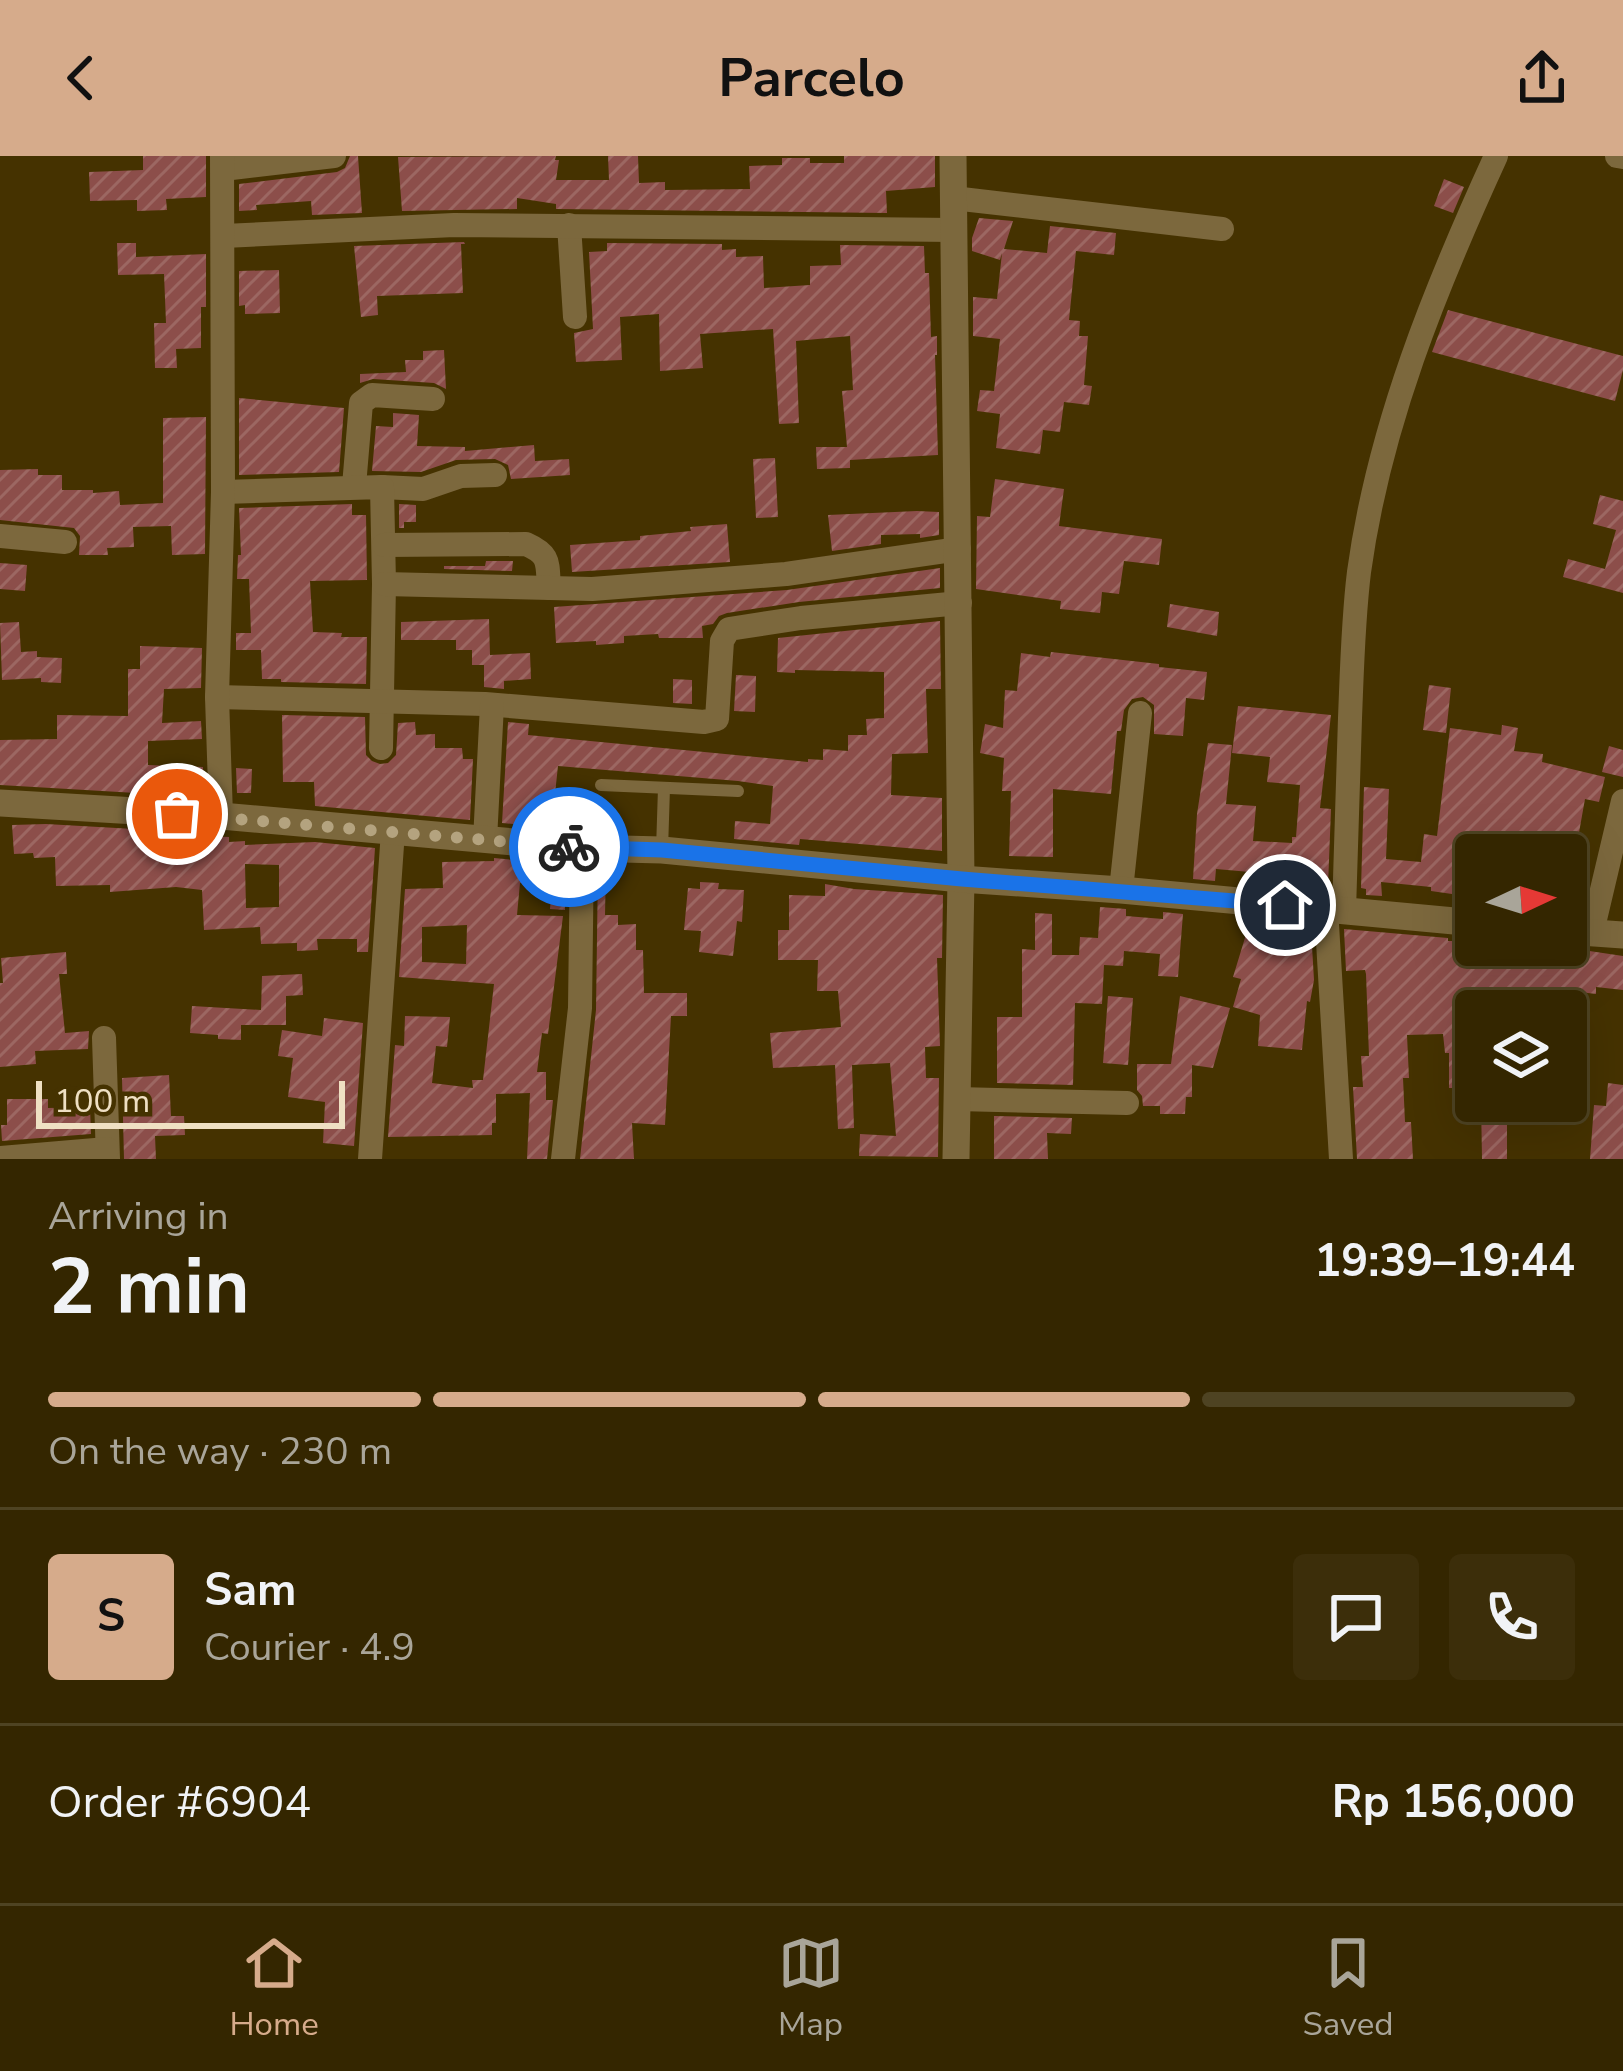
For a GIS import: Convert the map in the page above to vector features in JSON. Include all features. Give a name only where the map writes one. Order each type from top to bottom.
[{"type":"street","points":[[221,816],[217,697],[223,492],[222,163],[334,156]]},
{"type":"street","points":[[953,156],[962,879],[956,1159]]},
{"type":"street","points":[[1341,1159],[1335,909],[1354,622],[1369,516],[1411,360],[1496,156]]},
{"type":"street","points":[[953,198],[1222,229]]},
{"type":"street","points":[[224,236],[454,225],[954,230]]},
{"type":"street","points":[[568,225],[575,317]]},
{"type":"street","points":[[354,486],[361,403],[372,394],[433,399]]},
{"type":"street","points":[[223,492],[354,486],[423,489],[461,476],[495,475]]},
{"type":"street","points":[[380,748],[382,488]]},
{"type":"street","points":[[0,536],[65,542]]},
{"type":"street","points":[[384,545],[526,544],[546,557],[549,588]]},
{"type":"street","points":[[384,584],[592,589],[733,580],[959,549]]},
{"type":"street","points":[[217,697],[492,705],[704,722],[717,719],[722,640],[729,628],[960,603]]},
{"type":"street","points":[[485,840],[492,705]]},
{"type":"street","points":[[1120,890],[1140,713]]},
{"type":"street","points":[[1587,908],[1623,801]]},
{"type":"street","points":[[0,803],[221,816],[582,848],[662,850],[1455,921]]},
{"type":"street","points":[[370,1159],[393,832]]},
{"type":"street","points":[[563,1159],[580,1009],[582,848]]},
{"type":"street","points":[[1587,933],[1623,935]]},
{"type":"street","points":[[0,1158],[107,1154],[104,1038]]},
{"type":"street","points":[[957,1099],[1127,1103]]},
{"type":"lane","points":[[601,785],[738,791]]},
{"type":"lane","points":[[662,850],[664,788]]},
{"type":"building","points":[[143,156],[206,156],[206,197],[166,199],[167,210],[137,211],[137,200],[90,201],[89,172],[143,170]]},
{"type":"building","points":[[350,156],[358,156],[362,213],[312,215],[311,201],[256,205],[257,210],[239,211],[239,184],[337,172],[345,168]]},
{"type":"building","points":[[556,156],[556,180],[609,180],[608,156],[638,156],[639,183],[665,182],[665,190],[750,189],[749,166],[782,165],[782,158],[844,163],[844,156],[935,156],[935,187],[886,191],[887,213],[556,209],[556,204],[517,198],[517,209],[402,211],[398,157]]},
{"type":"building","points":[[1444,179],[1464,187],[1453,213],[1434,206]]},
{"type":"building","points":[[979,218],[1013,221],[1004,249],[1047,253],[1050,226],[1116,233],[1114,255],[1076,251],[1069,320],[1080,321],[1079,336],[1088,336],[1084,385],[1092,386],[1089,405],[1064,402],[1060,432],[1043,430],[1040,454],[996,448],[1000,414],[977,411],[980,390],[994,391],[1000,339],[973,336],[973,297],[997,299],[1002,253],[1000,260],[972,251]]},
{"type":"building","points":[[464,242],[463,293],[377,296],[378,315],[361,317],[354,246]]},
{"type":"building","points":[[117,243],[136,243],[136,257],[206,254],[201,348],[176,349],[177,368],[155,368],[154,323],[166,323],[164,274],[118,275]]},
{"type":"building","points":[[607,243],[722,244],[722,250],[736,249],[736,257],[763,256],[764,288],[810,285],[810,266],[841,265],[840,245],[924,246],[931,337],[937,336],[938,455],[850,460],[850,468],[817,469],[816,447],[847,447],[842,391],[853,390],[850,336],[796,341],[799,423],[779,424],[773,329],[700,334],[703,368],[660,371],[659,314],[620,317],[622,360],[576,362],[574,333],[593,329],[589,252],[607,251]]},
{"type":"building","points":[[279,270],[280,313],[245,314],[245,305],[239,306],[239,271]]},
{"type":"building","points":[[1448,310],[1623,356],[1615,401],[1432,352]]},
{"type":"building","points":[[444,350],[446,389],[434,383],[373,379],[360,383],[360,374],[406,372],[405,360],[423,360],[423,351]]},
{"type":"building","points":[[239,398],[344,408],[339,472],[239,475]]},
{"type":"building","points":[[393,413],[419,415],[417,446],[465,447],[465,451],[534,445],[535,461],[569,459],[570,475],[511,479],[508,465],[495,459],[456,460],[421,472],[372,471],[376,426],[393,427]]},
{"type":"building","points":[[206,417],[205,554],[172,555],[171,526],[133,527],[134,547],[107,548],[108,555],[79,555],[80,536],[74,528],[0,520],[0,470],[38,469],[38,475],[62,475],[62,490],[119,491],[120,505],[163,503],[163,418]]},
{"type":"building","points":[[775,458],[778,517],[756,518],[753,459]]},
{"type":"building","points":[[995,479],[1064,489],[1059,526],[1162,539],[1159,565],[1124,561],[1119,594],[1102,592],[1100,613],[1060,609],[1061,601],[976,589],[977,516],[990,517]]},
{"type":"building","points":[[1600,495],[1623,501],[1623,593],[1563,577],[1568,559],[1605,569],[1616,530],[1593,524]]},
{"type":"building","points":[[352,504],[352,515],[366,515],[367,580],[310,581],[313,632],[367,637],[366,684],[262,679],[261,650],[236,650],[236,633],[251,633],[249,579],[237,579],[239,508]]},
{"type":"building","points":[[399,504],[416,505],[416,522],[404,522],[404,528],[399,528]]},
{"type":"building","points":[[939,512],[939,535],[881,535],[881,544],[832,551],[828,515]]},
{"type":"building","points":[[727,524],[730,562],[572,572],[570,545],[640,540],[640,536]]},
{"type":"building","points":[[486,561],[513,561],[512,571],[444,569],[485,566]]},
{"type":"building","points":[[0,563],[27,565],[25,591],[0,589]]},
{"type":"building","points":[[940,568],[940,588],[727,613],[702,626],[703,638],[659,638],[658,634],[624,636],[624,643],[556,643],[554,607],[787,590]]},
{"type":"building","points":[[1170,604],[1219,612],[1217,636],[1167,627]]},
{"type":"building","points":[[489,619],[490,655],[530,653],[531,679],[504,681],[504,689],[484,687],[484,665],[472,665],[472,650],[456,650],[456,640],[401,640],[401,622]]},
{"type":"building","points":[[940,621],[941,689],[926,689],[928,753],[892,754],[891,795],[942,798],[942,851],[800,839],[799,845],[734,839],[735,821],[770,824],[773,786],[558,766],[554,803],[583,805],[581,830],[502,823],[508,722],[529,724],[528,735],[823,760],[823,749],[848,751],[848,735],[867,735],[866,719],[884,718],[884,672],[777,672],[778,638]]},
{"type":"building","points":[[19,622],[21,652],[62,658],[61,683],[41,682],[41,678],[2,680],[0,623]]},
{"type":"building","points":[[140,646],[202,648],[201,688],[164,689],[162,723],[201,721],[202,739],[148,741],[148,765],[203,767],[204,797],[0,785],[0,740],[57,739],[57,715],[128,716],[128,669],[140,669]]},
{"type":"building","points":[[1051,652],[1207,672],[1204,700],[1186,698],[1183,736],[1154,734],[1154,705],[1143,697],[1132,699],[1124,710],[1121,731],[1117,731],[1111,794],[1053,789],[1053,857],[1009,856],[1011,791],[1002,791],[1004,758],[980,753],[985,724],[1003,728],[1005,690],[1017,691],[1021,653],[1050,657]]},
{"type":"building","points":[[736,675],[756,676],[755,712],[734,711]]},
{"type":"building","points":[[673,679],[692,680],[692,704],[673,703]]},
{"type":"building","points":[[1429,685],[1451,688],[1446,733],[1423,730]]},
{"type":"building","points":[[1238,706],[1331,715],[1320,808],[1331,809],[1325,891],[1248,884],[1250,872],[1216,869],[1215,881],[1193,879],[1208,743],[1232,745],[1226,804],[1256,806],[1253,841],[1292,843],[1296,837],[1300,785],[1267,782],[1270,757],[1232,753]]},
{"type":"building","points":[[282,715],[365,717],[366,755],[380,764],[396,755],[398,723],[415,722],[416,735],[435,734],[435,748],[462,748],[463,759],[473,759],[470,820],[315,806],[314,782],[283,782]]},
{"type":"building","points":[[1502,725],[1518,728],[1514,751],[1543,754],[1542,762],[1605,777],[1599,802],[1585,799],[1579,834],[1455,834],[1452,894],[1381,882],[1382,896],[1366,895],[1361,888],[1364,787],[1389,789],[1386,859],[1421,862],[1424,834],[1437,836],[1450,728],[1501,735]]},
{"type":"building","points":[[1609,746],[1623,750],[1623,777],[1602,772]]},
{"type":"building","points":[[236,768],[252,769],[251,793],[237,793]]},
{"type":"building","points":[[12,825],[205,833],[229,837],[229,842],[245,841],[245,845],[315,842],[375,848],[368,952],[357,952],[357,939],[317,939],[318,950],[297,951],[297,943],[261,944],[260,927],[204,930],[202,890],[110,892],[110,885],[56,886],[55,857],[14,854]],"holes":[[[245,864],[279,865],[279,907],[246,908]]]},
{"type":"building","points":[[442,862],[565,865],[565,910],[550,909],[552,885],[520,883],[517,915],[563,916],[548,1034],[542,1033],[537,1072],[546,1072],[546,1100],[553,1100],[547,1159],[527,1159],[530,1093],[496,1094],[492,1135],[388,1137],[395,1045],[404,1046],[405,1016],[450,1017],[447,1047],[436,1046],[432,1083],[473,1088],[472,1080],[483,1080],[494,984],[399,977],[405,889],[443,888]],"holes":[[[467,925],[466,964],[422,962],[422,927]]]},
{"type":"building","points":[[598,866],[606,867],[605,915],[618,915],[618,925],[636,924],[636,950],[643,950],[644,993],[687,993],[687,1016],[671,1016],[665,1125],[632,1123],[634,1159],[580,1159],[596,1010]]},
{"type":"building","points":[[700,882],[719,883],[718,889],[744,890],[733,956],[699,952],[701,931],[684,930],[688,888],[700,889]]},
{"type":"building","points":[[825,884],[943,895],[942,958],[937,958],[940,1046],[925,1047],[926,1078],[939,1078],[938,1157],[859,1156],[860,1134],[896,1136],[890,1063],[852,1065],[854,1128],[838,1129],[835,1065],[773,1068],[770,1033],[841,1027],[838,991],[817,991],[818,960],[778,960],[778,930],[789,930],[789,895],[825,896]]},
{"type":"building","points":[[1100,907],[1126,909],[1126,916],[1163,919],[1163,912],[1183,914],[1178,977],[1158,976],[1160,954],[1124,951],[1123,966],[1104,965],[1102,1004],[1075,1003],[1073,1085],[997,1083],[997,1017],[1022,1017],[1022,949],[1035,950],[1035,913],[1052,914],[1052,955],[1079,955],[1080,937],[1098,938]]},
{"type":"building","points":[[1248,928],[1276,936],[1275,940],[1312,946],[1314,980],[1302,1050],[1258,1046],[1260,1015],[1233,1007],[1241,979],[1233,977]]},
{"type":"building","points":[[1344,929],[1448,938],[1455,941],[1455,966],[1587,966],[1587,951],[1623,956],[1623,990],[1596,987],[1596,994],[1587,990],[1455,990],[1455,1088],[1449,1088],[1449,1053],[1445,1053],[1443,1034],[1407,1035],[1405,1122],[1411,1122],[1413,1159],[1357,1159],[1353,1087],[1363,1087],[1361,1056],[1369,1056],[1366,974],[1365,970],[1346,971]]},
{"type":"building","points":[[66,952],[67,974],[59,974],[65,1033],[89,1031],[88,1049],[35,1051],[36,1064],[0,1067],[1,958]]},
{"type":"building","points":[[302,974],[303,995],[286,996],[286,1025],[241,1025],[241,1040],[190,1033],[192,1006],[261,1010],[262,976]]},
{"type":"building","points":[[1108,996],[1133,998],[1128,1065],[1103,1063]]},
{"type":"building","points":[[1180,996],[1230,1008],[1213,1068],[1192,1065],[1192,1097],[1186,1097],[1185,1114],[1160,1114],[1160,1106],[1143,1106],[1137,1090],[1137,1064],[1171,1064]]},
{"type":"building","points":[[324,1018],[363,1023],[354,1146],[323,1143],[325,1102],[288,1097],[293,1058],[278,1056],[282,1030],[322,1036]]},
{"type":"building","points":[[169,1075],[171,1116],[184,1116],[185,1135],[155,1136],[156,1159],[124,1159],[122,1078]]},
{"type":"building","points":[[1608,1083],[1623,1085],[1623,1159],[1590,1159],[1594,1105],[1606,1106]]},
{"type":"building","points":[[7,1099],[48,1099],[48,1108],[90,1107],[91,1134],[2,1141]]},
{"type":"building","points":[[994,1116],[1072,1118],[1071,1134],[1047,1133],[1048,1159],[994,1159]]},
{"type":"building","points":[[1481,1122],[1507,1122],[1507,1159],[1482,1159]]},
{"type":"way so far","points":[[177,814],[569,847]]},
{"type":"route","points":[[569,847],[662,850],[1285,905]]}]
